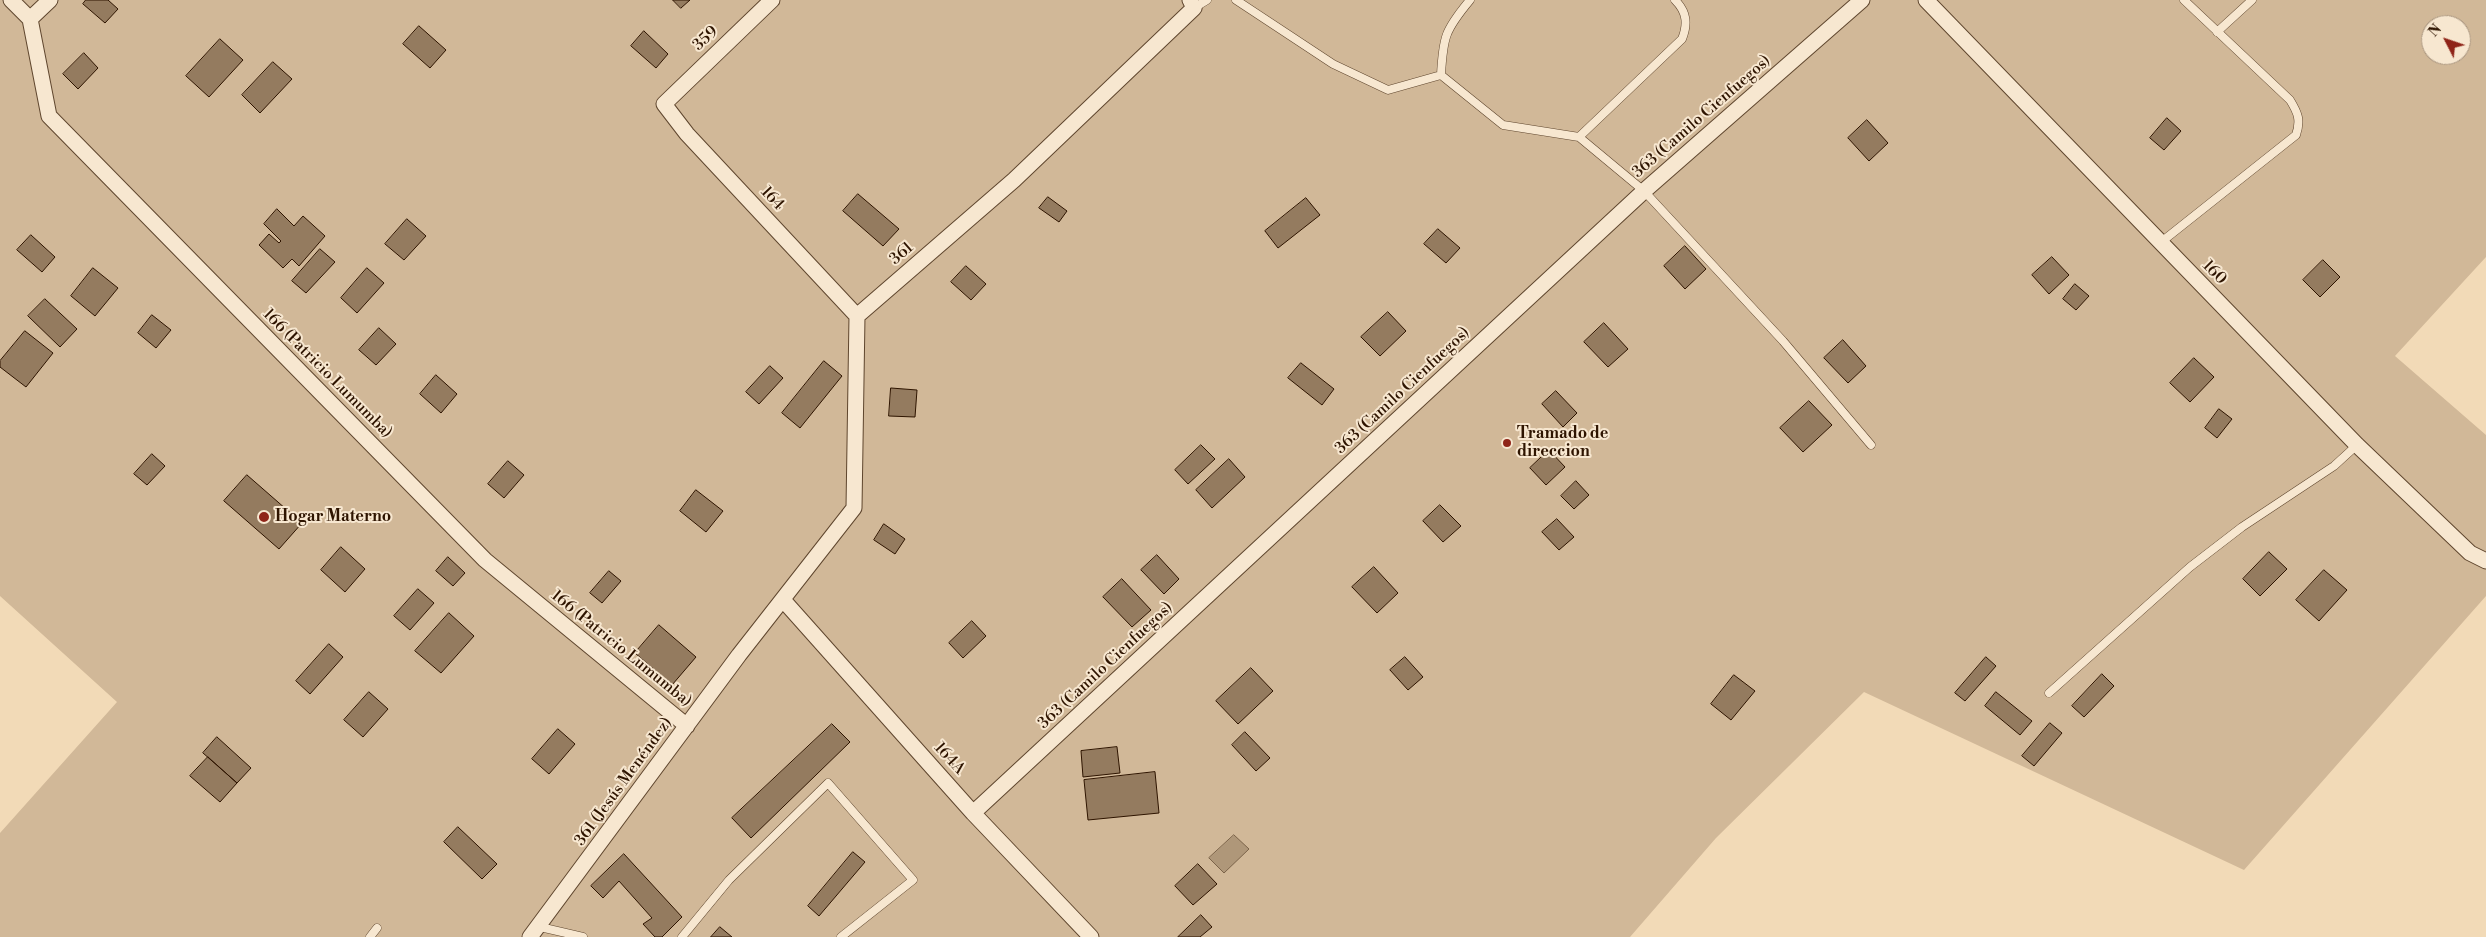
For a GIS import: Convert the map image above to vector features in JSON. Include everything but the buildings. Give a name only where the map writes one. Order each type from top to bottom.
[{"type":"street","points":[[11,0],[30,19],[50,0]]},
{"type":"street","name":"359","points":[[664,104],[772,0]]},
{"type":"street","name":"363 (Camilo Cienfuegos)","points":[[973,813],[1644,190],[1862,0]]},
{"type":"street","name":"160","points":[[1926,0],[2357,446],[2470,553],[2486,561]]},
{"type":"street","name":"361","points":[[857,316],[1014,180],[1197,3]]},
{"type":"street","name":"166 (Patricio Lumumba)","points":[[30,19],[49,116],[485,560],[687,726]]},
{"type":"street","name":"164","points":[[664,104],[687,134],[857,316]]},
{"type":"street","points":[[784,600],[854,508],[857,316]]},
{"type":"street","name":"361 (Jesús Menéndez)","points":[[535,932],[739,655],[784,600]]},
{"type":"street","name":"164A","points":[[784,600],[973,813],[1091,937]]},
{"type":"lane","points":[[1236,0],[1333,64],[1388,90],[1441,75]]},
{"type":"lane","points":[[1441,75],[1443,44],[1446,32],[1470,0]]},
{"type":"lane","points":[[1578,137],[1682,39],[1687,26],[1686,16],[1675,0]]},
{"type":"lane","points":[[2160,243],[2296,134],[2300,123],[2298,114],[2290,100],[2184,0]]},
{"type":"lane","points":[[2218,32],[2252,0]]},
{"type":"lane","points":[[1441,75],[1503,125],[1578,137],[1644,190],[1783,341],[1871,446]]},
{"type":"lane","points":[[2049,693],[2190,568],[2242,527],[2334,466],[2357,446]]},
{"type":"lane","points":[[682,937],[729,880],[828,782],[913,880],[841,937]]},
{"type":"lane","points":[[370,937],[377,928]]},
{"type":"lane","points":[[535,932],[583,937]]},
{"type":"shaded area","points":[[0,0],[2486,0],[2486,257],[2395,356],[2486,435],[2486,596],[2244,870],[1864,692],[1716,838],[1630,937],[0,937],[0,833],[117,702],[0,596]]},
{"type":"shaded area","points":[[1234,835],[1249,849],[1224,873],[1209,858]]},
{"type":"place","name":"Tramado de direccion","points":[[1507,443]]},
{"type":"place","name":"Hogar Materno","points":[[264,517]]}]
